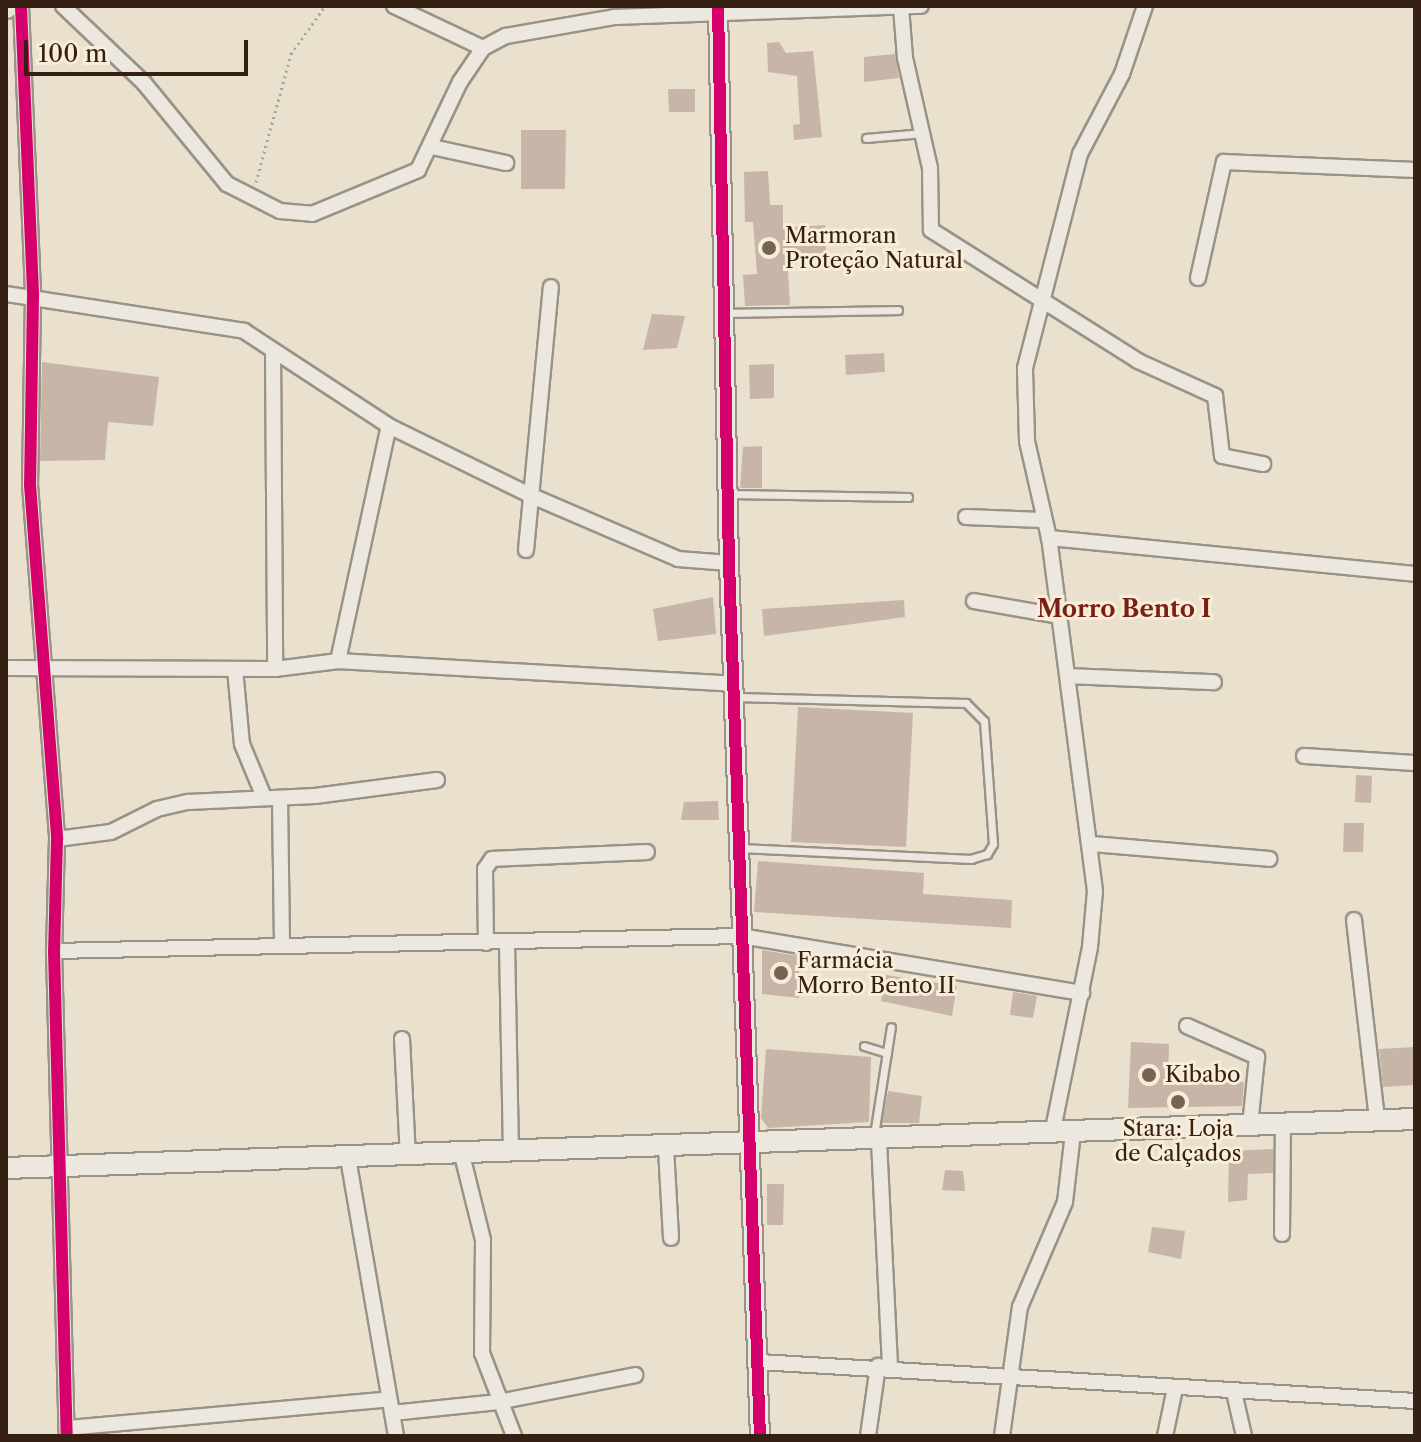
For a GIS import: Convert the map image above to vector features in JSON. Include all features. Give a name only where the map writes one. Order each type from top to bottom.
[{"type":"main road","points":[[6,1168],[752,1146],[1415,1119]]},
{"type":"street","points":[[21,6],[33,296],[30,485],[57,839],[54,951],[67,1432],[391,1406],[498,1402],[635,1375]]},
{"type":"street","points":[[63,6],[144,83],[206,165],[251,199],[280,211],[331,209],[418,170],[432,147],[460,82],[483,48],[506,36],[574,20],[718,8],[921,6]]},
{"type":"street","points":[[394,6],[483,48]]},
{"type":"street","points":[[1052,1134],[1082,993],[1095,891],[1092,844],[1049,538],[1042,520],[1025,397],[1029,341],[1080,154],[1122,74],[1145,6]]},
{"type":"street","points":[[901,7],[905,58],[925,133],[931,230],[1138,361],[1215,396],[1222,456],[1263,464]]},
{"type":"street","points":[[718,8],[729,563],[760,1436]]},
{"type":"street","points":[[432,147],[506,163]]},
{"type":"street","points":[[1198,278],[1224,162],[1415,170]]},
{"type":"street","points":[[526,550],[551,287]]},
{"type":"street","points":[[6,294],[244,331],[389,426],[532,496],[678,559],[729,563]]},
{"type":"street","points":[[273,351],[275,669]]},
{"type":"street","points":[[338,661],[389,426]]},
{"type":"street","points":[[966,517],[1042,520]]},
{"type":"street","points":[[1049,538],[1415,574]]},
{"type":"street","points":[[974,601],[1059,616]]},
{"type":"street","points":[[6,668],[275,669],[338,661],[733,690]]},
{"type":"street","points":[[235,669],[242,744],[264,797]]},
{"type":"street","points":[[1068,676],[1214,682]]},
{"type":"street","points":[[1304,756],[1415,763]]},
{"type":"street","points":[[57,839],[111,832],[157,809],[188,802],[264,797],[280,799],[437,780]]},
{"type":"street","points":[[280,799],[282,943]]},
{"type":"street","points":[[1092,844],[1269,859]]},
{"type":"street","points":[[486,943],[485,869],[492,859],[647,852]]},
{"type":"street","points":[[1354,920],[1377,1120]]},
{"type":"street","points":[[54,951],[282,943],[507,944],[741,936],[1082,993]]},
{"type":"street","points":[[507,944],[511,1153]]},
{"type":"street","points":[[1187,1026],[1257,1057],[1250,1126]]},
{"type":"street","points":[[402,1039],[408,1156]]},
{"type":"street","points":[[1282,1234],[1283,1124]]},
{"type":"street","points":[[1002,1436],[1007,1375],[1026,1286],[1065,1202],[1073,1133]]},
{"type":"street","points":[[868,1436],[884,1367],[876,1141]]},
{"type":"street","points":[[666,1148],[671,1238]]},
{"type":"street","points":[[462,1155],[483,1240],[480,1335],[498,1402],[514,1436]]},
{"type":"street","points":[[348,1158],[396,1436]]},
{"type":"street","points":[[759,1362],[884,1367],[1234,1392],[1415,1401]]},
{"type":"street","points":[[1165,1436],[1175,1388]]},
{"type":"street","points":[[1234,1392],[1244,1436]]},
{"type":"lane","points":[[866,138],[925,133]]},
{"type":"lane","points":[[726,313],[898,310]]},
{"type":"lane","points":[[728,494],[908,497]]},
{"type":"lane","points":[[733,690],[966,703],[984,721],[993,844],[987,854],[971,859],[738,848]]},
{"type":"lane","points":[[876,1141],[891,1027]]},
{"type":"lane","points":[[864,1046],[887,1053]]},
{"type":"path","points":[[251,199],[291,54],[325,6]]},
{"type":"building","points":[[779,42],[786,53],[813,51],[822,137],[794,140],[793,125],[800,124],[797,76],[768,72],[767,43]]},
{"type":"building","points":[[895,54],[899,78],[864,82],[864,57]]},
{"type":"building","points":[[668,89],[695,89],[695,112],[669,112]]},
{"type":"building","points":[[521,130],[566,130],[565,189],[521,189]]},
{"type":"building","points":[[768,171],[770,205],[783,205],[783,228],[825,225],[826,253],[787,254],[790,305],[745,306],[743,275],[757,274],[753,222],[745,222],[744,172]]},
{"type":"building","points":[[652,314],[685,316],[677,348],[643,350]]},
{"type":"building","points":[[884,353],[885,372],[846,375],[845,355]]},
{"type":"building","points":[[42,362],[159,377],[153,426],[108,422],[105,460],[40,461]]},
{"type":"building","points":[[774,364],[774,398],[750,399],[749,365]]},
{"type":"building","points":[[762,446],[762,488],[740,488],[743,447]]},
{"type":"building","points":[[713,597],[716,634],[658,641],[653,609]]},
{"type":"building","points":[[904,600],[905,617],[764,636],[762,609]]},
{"type":"building","points":[[798,707],[913,713],[906,847],[791,842]]},
{"type":"building","points":[[1356,775],[1372,776],[1371,803],[1355,802]]},
{"type":"building","points":[[718,801],[719,820],[681,820],[684,802]]},
{"type":"building","points":[[1344,823],[1364,823],[1363,852],[1343,852]]},
{"type":"building","points":[[758,861],[924,873],[923,894],[1012,900],[1011,928],[754,912]]},
{"type":"building","name":"Farmácia Morro Bento II","points":[[762,950],[799,956],[799,998],[762,994]]},
{"type":"building","points":[[886,975],[957,986],[952,1016],[881,1001]]},
{"type":"building","points":[[1013,992],[1037,996],[1033,1018],[1010,1015]]},
{"type":"building","points":[[1131,1042],[1169,1044],[1168,1077],[1244,1082],[1242,1106],[1128,1108]]},
{"type":"building","points":[[1415,1047],[1415,1085],[1383,1087],[1379,1049]]},
{"type":"building","points":[[766,1049],[871,1057],[869,1122],[768,1128],[761,1118]]},
{"type":"building","points":[[888,1091],[922,1096],[919,1123],[882,1123]]},
{"type":"building","points":[[1273,1149],[1273,1173],[1248,1174],[1247,1200],[1228,1202],[1229,1151]]},
{"type":"building","points":[[945,1170],[963,1171],[965,1191],[942,1190]]},
{"type":"building","points":[[767,1184],[784,1184],[783,1225],[767,1225]]},
{"type":"building","points":[[1152,1227],[1185,1231],[1181,1259],[1148,1252]]},
{"type":"cycle path","points":[[21,6],[33,296],[30,485],[57,839],[54,951],[67,1436]]},
{"type":"cycle path","points":[[718,6],[729,563],[760,1436]]},
{"type":"place","name":"Marmoran Proteção Natural","points":[[769,248]]},
{"type":"place","name":"Farmácia Morro Bento II","points":[[781,973]]},
{"type":"place","name":"Kibabo","points":[[1149,1075]]},
{"type":"place","name":"Stara: Loja de Calçados","points":[[1178,1102]]},
{"type":"district","name":"Morro Bento I","points":[[1124,609]]}]
